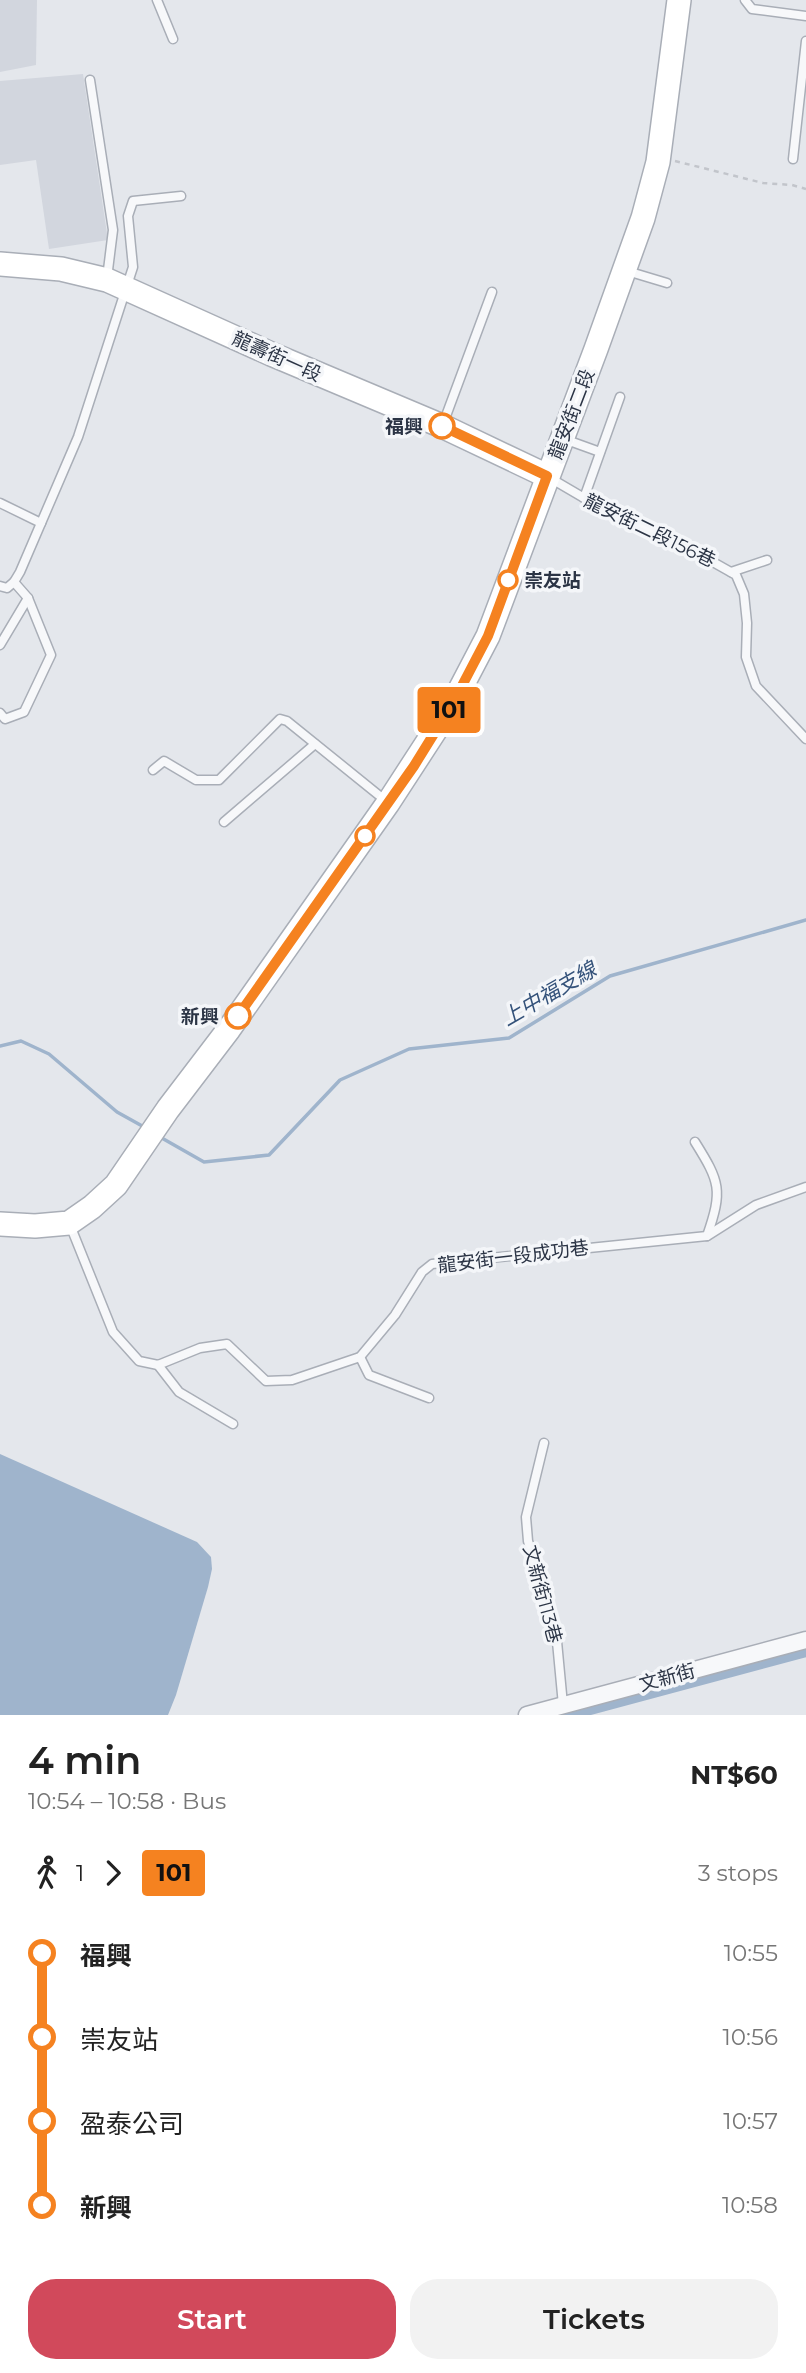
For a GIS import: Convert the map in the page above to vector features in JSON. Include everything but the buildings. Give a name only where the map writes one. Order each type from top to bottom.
[{"type":"street","name":"龍安街二段","points":[[69,1223],[116,1185],[168,1109],[229,1029],[388,803],[453,703],[488,636],[643,218],[658,157],[679,0]]},
{"type":"street","name":"龍壽街一段","points":[[0,264],[61,269],[116,284],[346,387],[442,426],[547,476]]},
{"type":"street","points":[[0,1224],[35,1226],[69,1223]]},
{"type":"street","name":"文新街","points":[[527,1715],[806,1640]]},
{"type":"lane","points":[[157,0],[173,40]]},
{"type":"lane","points":[[745,0],[752,9],[806,16]]},
{"type":"lane","points":[[793,159],[806,41]]},
{"type":"lane","points":[[0,586],[7,588],[14,582],[78,437],[116,284],[113,230],[90,80]]},
{"type":"lane","points":[[116,284],[133,267],[128,216],[133,201],[181,196]]},
{"type":"lane","points":[[624,270],[667,283]]},
{"type":"lane","points":[[442,426],[492,292]]},
{"type":"lane","points":[[584,498],[620,397]]},
{"type":"lane","points":[[562,438],[600,452]]},
{"type":"lane","name":"龍安街二段156巷","points":[[547,476],[608,512],[681,544],[736,575],[744,594],[746,657],[756,686],[802,731],[806,739]]},
{"type":"lane","points":[[0,503],[41,523]]},
{"type":"lane","points":[[731,572],[767,560]]},
{"type":"lane","points":[[0,713],[5,719],[24,712],[51,655],[28,598],[14,582]]},
{"type":"lane","points":[[0,645],[28,598]]},
{"type":"lane","points":[[153,770],[164,761],[196,780],[219,780],[280,719],[287,721],[388,803]]},
{"type":"lane","points":[[224,822],[315,744]]},
{"type":"lane","points":[[695,1142],[712,1169],[717,1188],[718,1206],[707,1236]]},
{"type":"lane","name":"龍安街一段成功巷","points":[[360,1357],[395,1315],[422,1272],[432,1264],[707,1236],[756,1205],[806,1187]]},
{"type":"lane","points":[[69,1223],[113,1332],[139,1361],[158,1365],[200,1348],[227,1344],[266,1381],[292,1380],[360,1357],[369,1375],[429,1398]]},
{"type":"lane","points":[[158,1365],[179,1392],[233,1424]]},
{"type":"lane","name":"文新街113巷","points":[[544,1443],[526,1517],[528,1541],[556,1631],[563,1705]]},
{"type":"path","points":[[658,157],[763,183],[806,189]]},
{"type":"shaded area","points":[[0,0],[37,0],[36,65],[0,72]]},
{"type":"shaded area","points":[[83,74],[108,240],[49,249],[36,160],[0,165],[0,81]]},
{"type":"water","points":[[0,1454],[197,1542],[211,1557],[212,1569],[208,1587],[168,1715],[0,1715]]},
{"type":"waterway","name":"上中福支線","points":[[160,1137],[204,1162],[269,1155],[340,1080],[409,1049],[509,1038],[610,976],[806,920]]},
{"type":"waterway","name":"上中福支線","points":[[0,1046],[21,1041],[49,1054],[117,1112],[144,1127]]},
{"type":"waterway","points":[[564,1715],[806,1650]]},
{"type":"bus line","name":"101","points":[[238,1016],[414,766],[453,703],[488,636],[547,476],[442,426]]},
{"type":"place","name":"福興","points":[[442,426]]},
{"type":"place","name":"崇友站","points":[[508,580]]},
{"type":"place","name":"新興","points":[[238,1016]]}]
